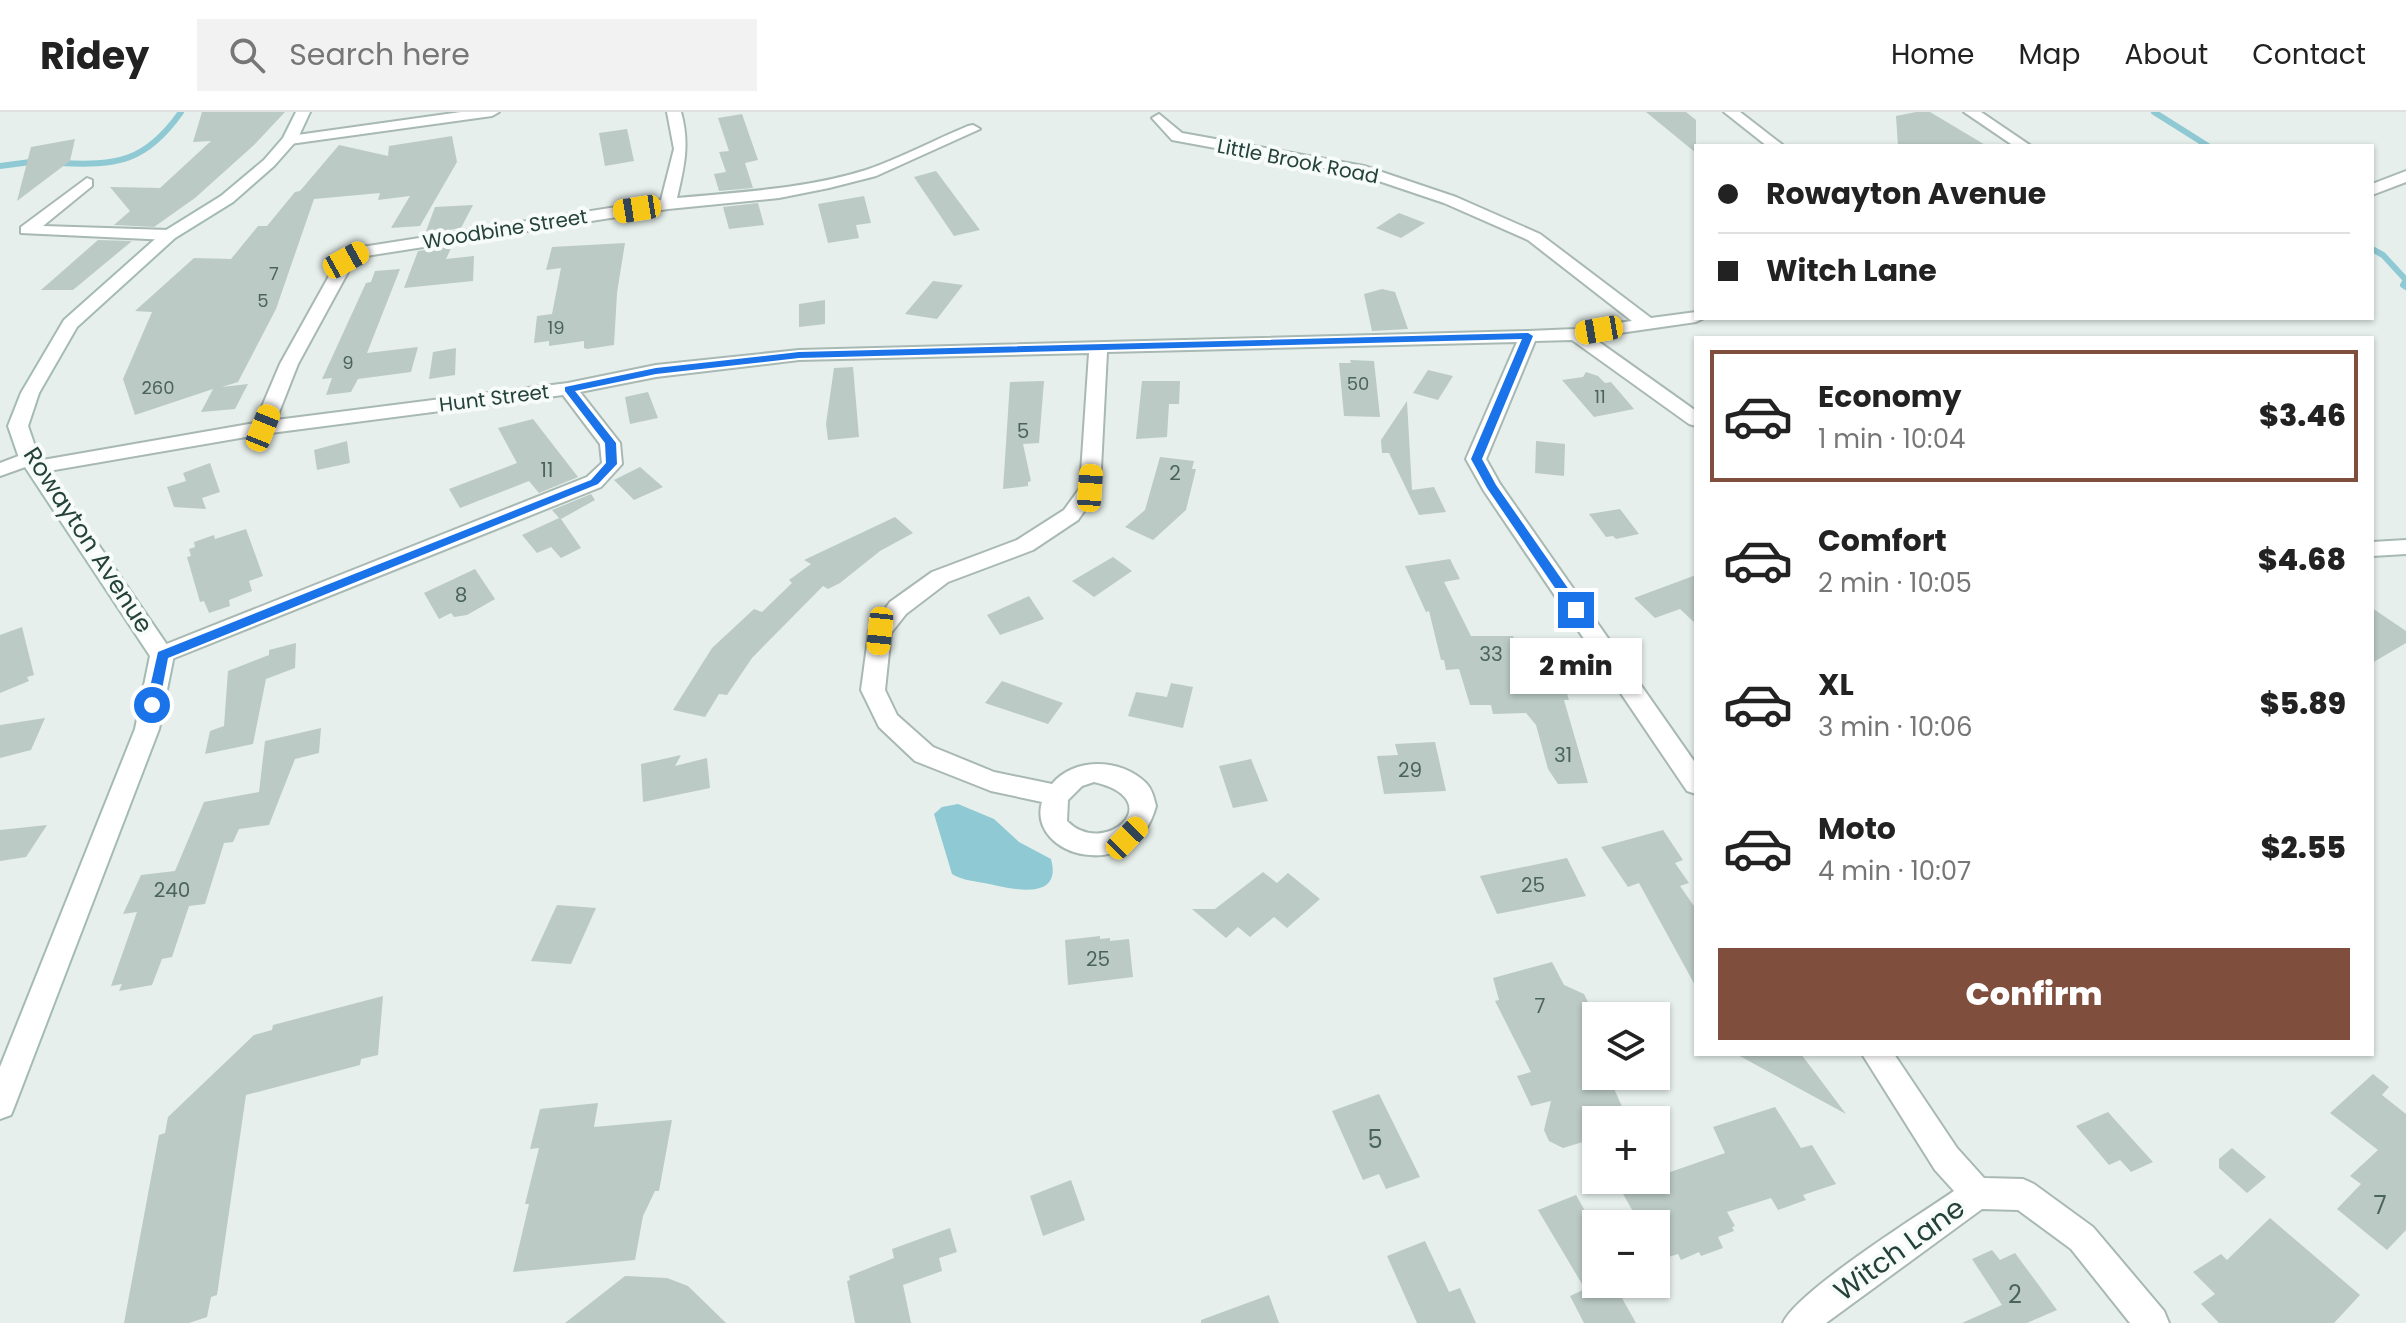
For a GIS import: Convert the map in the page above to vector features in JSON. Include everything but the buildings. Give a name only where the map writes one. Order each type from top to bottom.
[{"type":"street","name":"Rowayton Avenue","points":[[0,1105],[147,729],[162,655],[33,462],[18,426],[30,393],[70,324],[169,235],[227,199],[269,163],[290,140],[303,112]]},
{"type":"street","points":[[290,140],[492,112]]},
{"type":"street","points":[[668,204],[681,149],[674,112]]},
{"type":"street","points":[[1731,112],[1774,144]]},
{"type":"street","points":[[1971,112],[2021,144]]},
{"type":"street","name":"Little Brook Road","points":[[1159,118],[1177,137],[1364,171],[1450,200],[1534,237],[1645,322]]},
{"type":"street","name":"Woodbine Street","points":[[263,428],[289,364],[346,260],[362,252],[668,204],[779,193],[829,183],[871,173],[973,129]]},
{"type":"street","points":[[2374,189],[2406,176]]},
{"type":"street","points":[[87,183],[27,230],[169,235]]},
{"type":"street","points":[[1694,317],[1576,334],[1528,336],[1476,459],[1491,486],[1694,781]]},
{"type":"street","points":[[1576,334],[1694,419]]},
{"type":"street","name":"Hunt Street","points":[[0,470],[33,462],[263,428],[568,389],[656,371],[799,355],[1528,336]]},
{"type":"street","points":[[1056,795],[991,781],[924,754],[888,721],[873,690],[880,631],[898,608],[940,577],[1025,545],[1071,515],[1090,488],[1098,349]]},
{"type":"street","points":[[162,655],[594,482],[612,464],[610,443],[568,389]]},
{"type":"street","points":[[2374,549],[2406,547]]},
{"type":"street","name":"Witch Lane","points":[[1800,1323],[1834,1295],[1977,1193],[1946,1159],[1878,1056]]},
{"type":"street","points":[[1977,1193],[2023,1195],[2082,1238],[2152,1323]]},
{"type":"water","points":[[958,804],[994,819],[1019,842],[1051,859],[1053,873],[1049,882],[1032,890],[952,874],[934,814],[942,807]]},
{"type":"waterway","points":[[59,163],[98,163],[129,157],[155,141],[181,112]]},
{"type":"waterway","points":[[2154,112],[2205,144]]},
{"type":"waterway","points":[[0,166],[38,161]]},
{"type":"waterway","points":[[2374,250],[2383,255],[2406,280],[2403,285],[2406,287]]},
{"type":"route","points":[[152,705],[162,655],[594,482],[612,464],[610,443],[568,389],[656,371],[799,355],[1528,336],[1476,459],[1491,486],[1576,610]]}]
